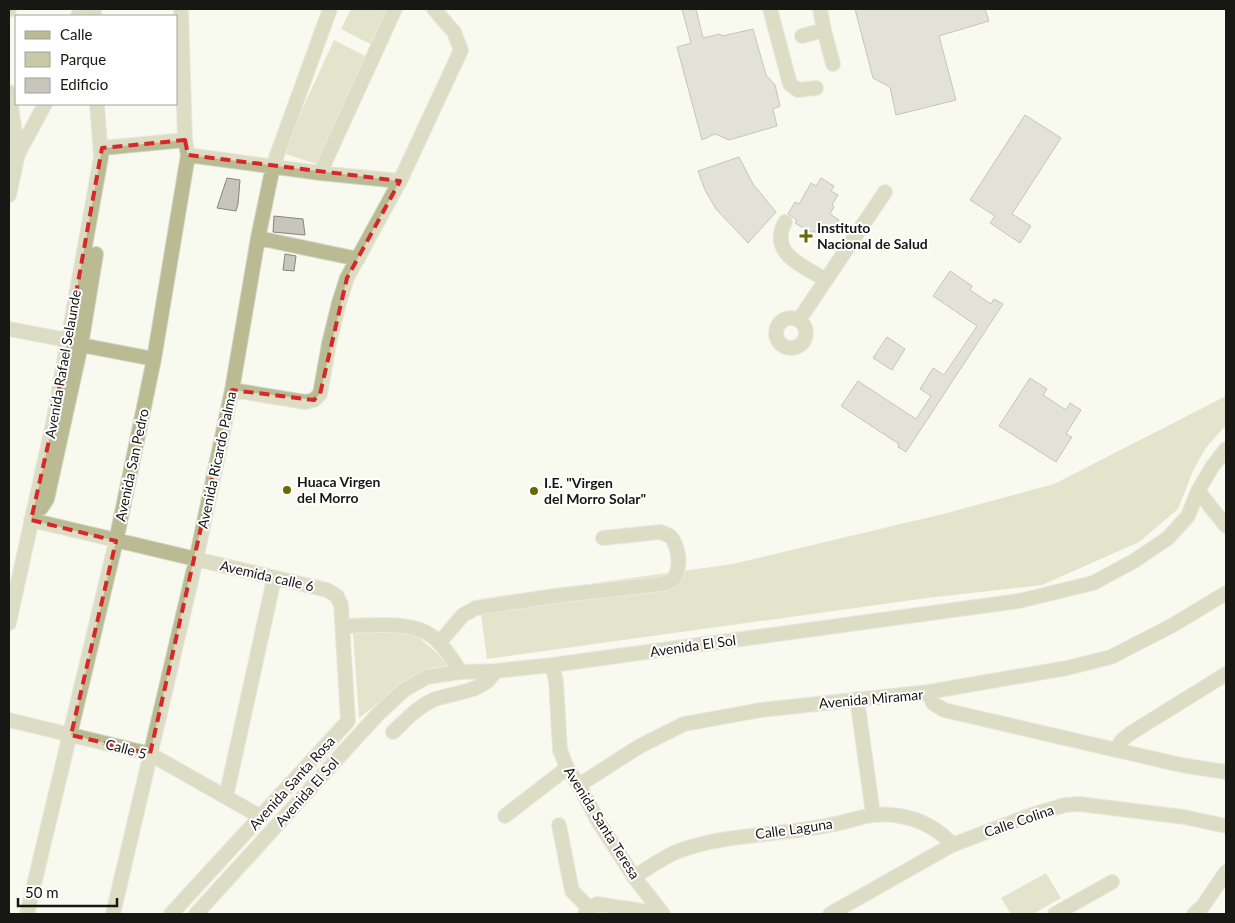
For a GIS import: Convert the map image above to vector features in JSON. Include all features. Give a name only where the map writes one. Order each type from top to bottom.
[{"type":"street","name":"Avenida San Pedro","points":[[27,914],[116,541],[154,359],[188,155],[185,140],[181,9]]},
{"type":"street","name":"Avenida Ricardo Palma","points":[[113,914],[196,560],[232,390],[258,238],[274,166],[330,9]]},
{"type":"street","points":[[320,173],[395,9]]},
{"type":"street","points":[[232,390],[305,402],[314,400],[320,394],[339,303],[347,278],[400,181],[461,50],[454,32],[434,9]]},
{"type":"street","points":[[770,9],[790,84],[798,90],[816,88]]},
{"type":"street","points":[[820,9],[833,64]]},
{"type":"street","points":[[802,36],[824,30]]},
{"type":"street","points":[[9,92],[18,154]]},
{"type":"street","points":[[9,195],[18,154],[44,105]]},
{"type":"street","name":"Avenida Rafael Selaunde","points":[[9,623],[53,423],[102,148],[98,105]]},
{"type":"street","points":[[102,148],[185,140]]},
{"type":"street","points":[[188,155],[320,173],[400,181]]},
{"type":"street","points":[[799,320],[885,192]]},
{"type":"street","points":[[785,222],[779,239],[782,248],[788,256],[826,280]]},
{"type":"street","points":[[258,238],[358,259]]},
{"type":"street","points":[[32,516],[47,499],[81,345],[96,254]]},
{"type":"street","points":[[9,329],[67,340]]},
{"type":"street","points":[[81,345],[154,359]]},
{"type":"street","name":"Avenida El Sol","points":[[196,914],[378,714],[404,690],[428,677],[461,672],[495,671],[552,665],[1019,601],[1093,583],[1134,561],[1168,538],[1188,516],[1198,491],[1212,467],[1226,449]]},
{"type":"street","points":[[1198,491],[1226,526]]},
{"type":"street","name":"Avemida calle 6","points":[[32,516],[116,541],[327,590],[337,596]]},
{"type":"street","points":[[439,643],[463,615],[476,608],[554,596],[660,584],[670,582],[675,576],[679,563],[673,539],[669,535],[660,532],[603,538]]},
{"type":"street","points":[[226,796],[274,579]]},
{"type":"street","points":[[928,692],[1067,668],[1111,658],[1173,625],[1226,592]]},
{"type":"street","name":"Avenida Santa Rosa","points":[[171,914],[348,721],[343,626],[337,596]]},
{"type":"street","points":[[343,626],[404,626],[425,632],[439,643],[461,672]]},
{"type":"street","name":"Avenida Santa Teresa","points":[[552,665],[556,681],[560,750],[567,768],[599,823],[634,877],[662,914]]},
{"type":"street","points":[[393,732],[417,709],[433,700],[466,692],[487,682],[495,671]]},
{"type":"street","points":[[1116,749],[1122,740],[1131,733],[1226,674]]},
{"type":"street","name":"Avenida Miramar","points":[[579,786],[640,746],[684,724],[761,710],[928,692],[934,703],[944,710],[1181,764],[1226,772]]},
{"type":"street","points":[[857,699],[873,814]]},
{"type":"street","name":"Calle 5","points":[[9,720],[150,754],[260,817]]},
{"type":"street","points":[[505,816],[567,768]]},
{"type":"street","name":"Calle Colina","points":[[830,914],[952,845],[1031,815],[1065,805],[1079,804],[1184,817],[1226,826]]},
{"type":"street","name":"Calle Laguna","points":[[634,877],[675,852],[724,838],[830,825],[873,814],[902,816],[933,828],[944,835],[952,845]]},
{"type":"street","points":[[559,825],[572,890],[588,912],[597,904],[662,914]]},
{"type":"street","points":[[1194,914],[1203,906],[1226,872]]},
{"type":"street","points":[[1055,914],[1112,882]]},
{"type":"highlighted area","points":[[185,140],[188,155],[400,181],[347,278],[320,394],[314,400],[232,390],[150,754],[71,735],[116,541],[31,520],[53,423],[102,148]]},
{"type":"green space","points":[[351,9],[390,9],[372,45],[341,29]]},
{"type":"green space","points":[[334,40],[369,58],[320,165],[282,153]]},
{"type":"green space","points":[[1226,396],[1226,425],[1205,449],[1193,471],[1178,509],[1139,542],[1042,585],[927,598],[487,659],[479,599],[733,564],[947,513],[1054,484]]},
{"type":"green space","points":[[395,631],[417,636],[437,653],[448,666],[430,668],[404,683],[359,718],[353,633]]},
{"type":"green space","points":[[1046,873],[1061,898],[1033,914],[1011,914],[1001,898]]},
{"type":"building","points":[[682,9],[696,9],[703,38],[753,29],[766,75],[775,85],[780,106],[773,109],[777,126],[729,140],[715,134],[702,140],[677,47],[691,43]]},
{"type":"building","points":[[855,9],[985,9],[989,21],[939,36],[956,100],[896,115],[890,87],[873,78]]},
{"type":"building","points":[[1025,115],[1061,138],[1012,214],[1031,226],[1020,243],[990,223],[995,216],[970,200]]},
{"type":"building","points":[[739,157],[753,184],[776,212],[748,243],[716,209],[705,190],[698,171]]},
{"type":"building","points":[[227,178],[240,180],[236,211],[217,208]]},
{"type":"building","points":[[821,178],[834,186],[831,191],[838,195],[832,205],[834,207],[830,214],[839,220],[832,231],[824,226],[819,234],[813,231],[812,233],[795,223],[797,220],[788,214],[795,202],[799,204],[811,183],[816,186]]},
{"type":"building","points":[[274,216],[303,219],[305,235],[273,232]]},
{"type":"building","points":[[285,254],[296,256],[294,271],[283,270]]},
{"type":"building","points":[[950,271],[972,286],[970,290],[991,304],[994,299],[1003,304],[906,452],[898,447],[899,444],[841,406],[858,381],[916,419],[931,396],[920,389],[933,368],[944,375],[977,326],[933,296]]},
{"type":"building","points":[[887,337],[905,349],[892,370],[873,358]]},
{"type":"building","points":[[1030,378],[1047,389],[1043,395],[1066,410],[1070,403],[1081,410],[1066,434],[1072,437],[1056,462],[999,426]]},
{"type":"place","name":"Instituto Nacional de Salud","points":[[806,236]]},
{"type":"place","name":"Huaca Virgen del Morro","points":[[287,490]]},
{"type":"place","name":"I.E. \"Virgen del Morro Solar\"","points":[[534,491]]}]
